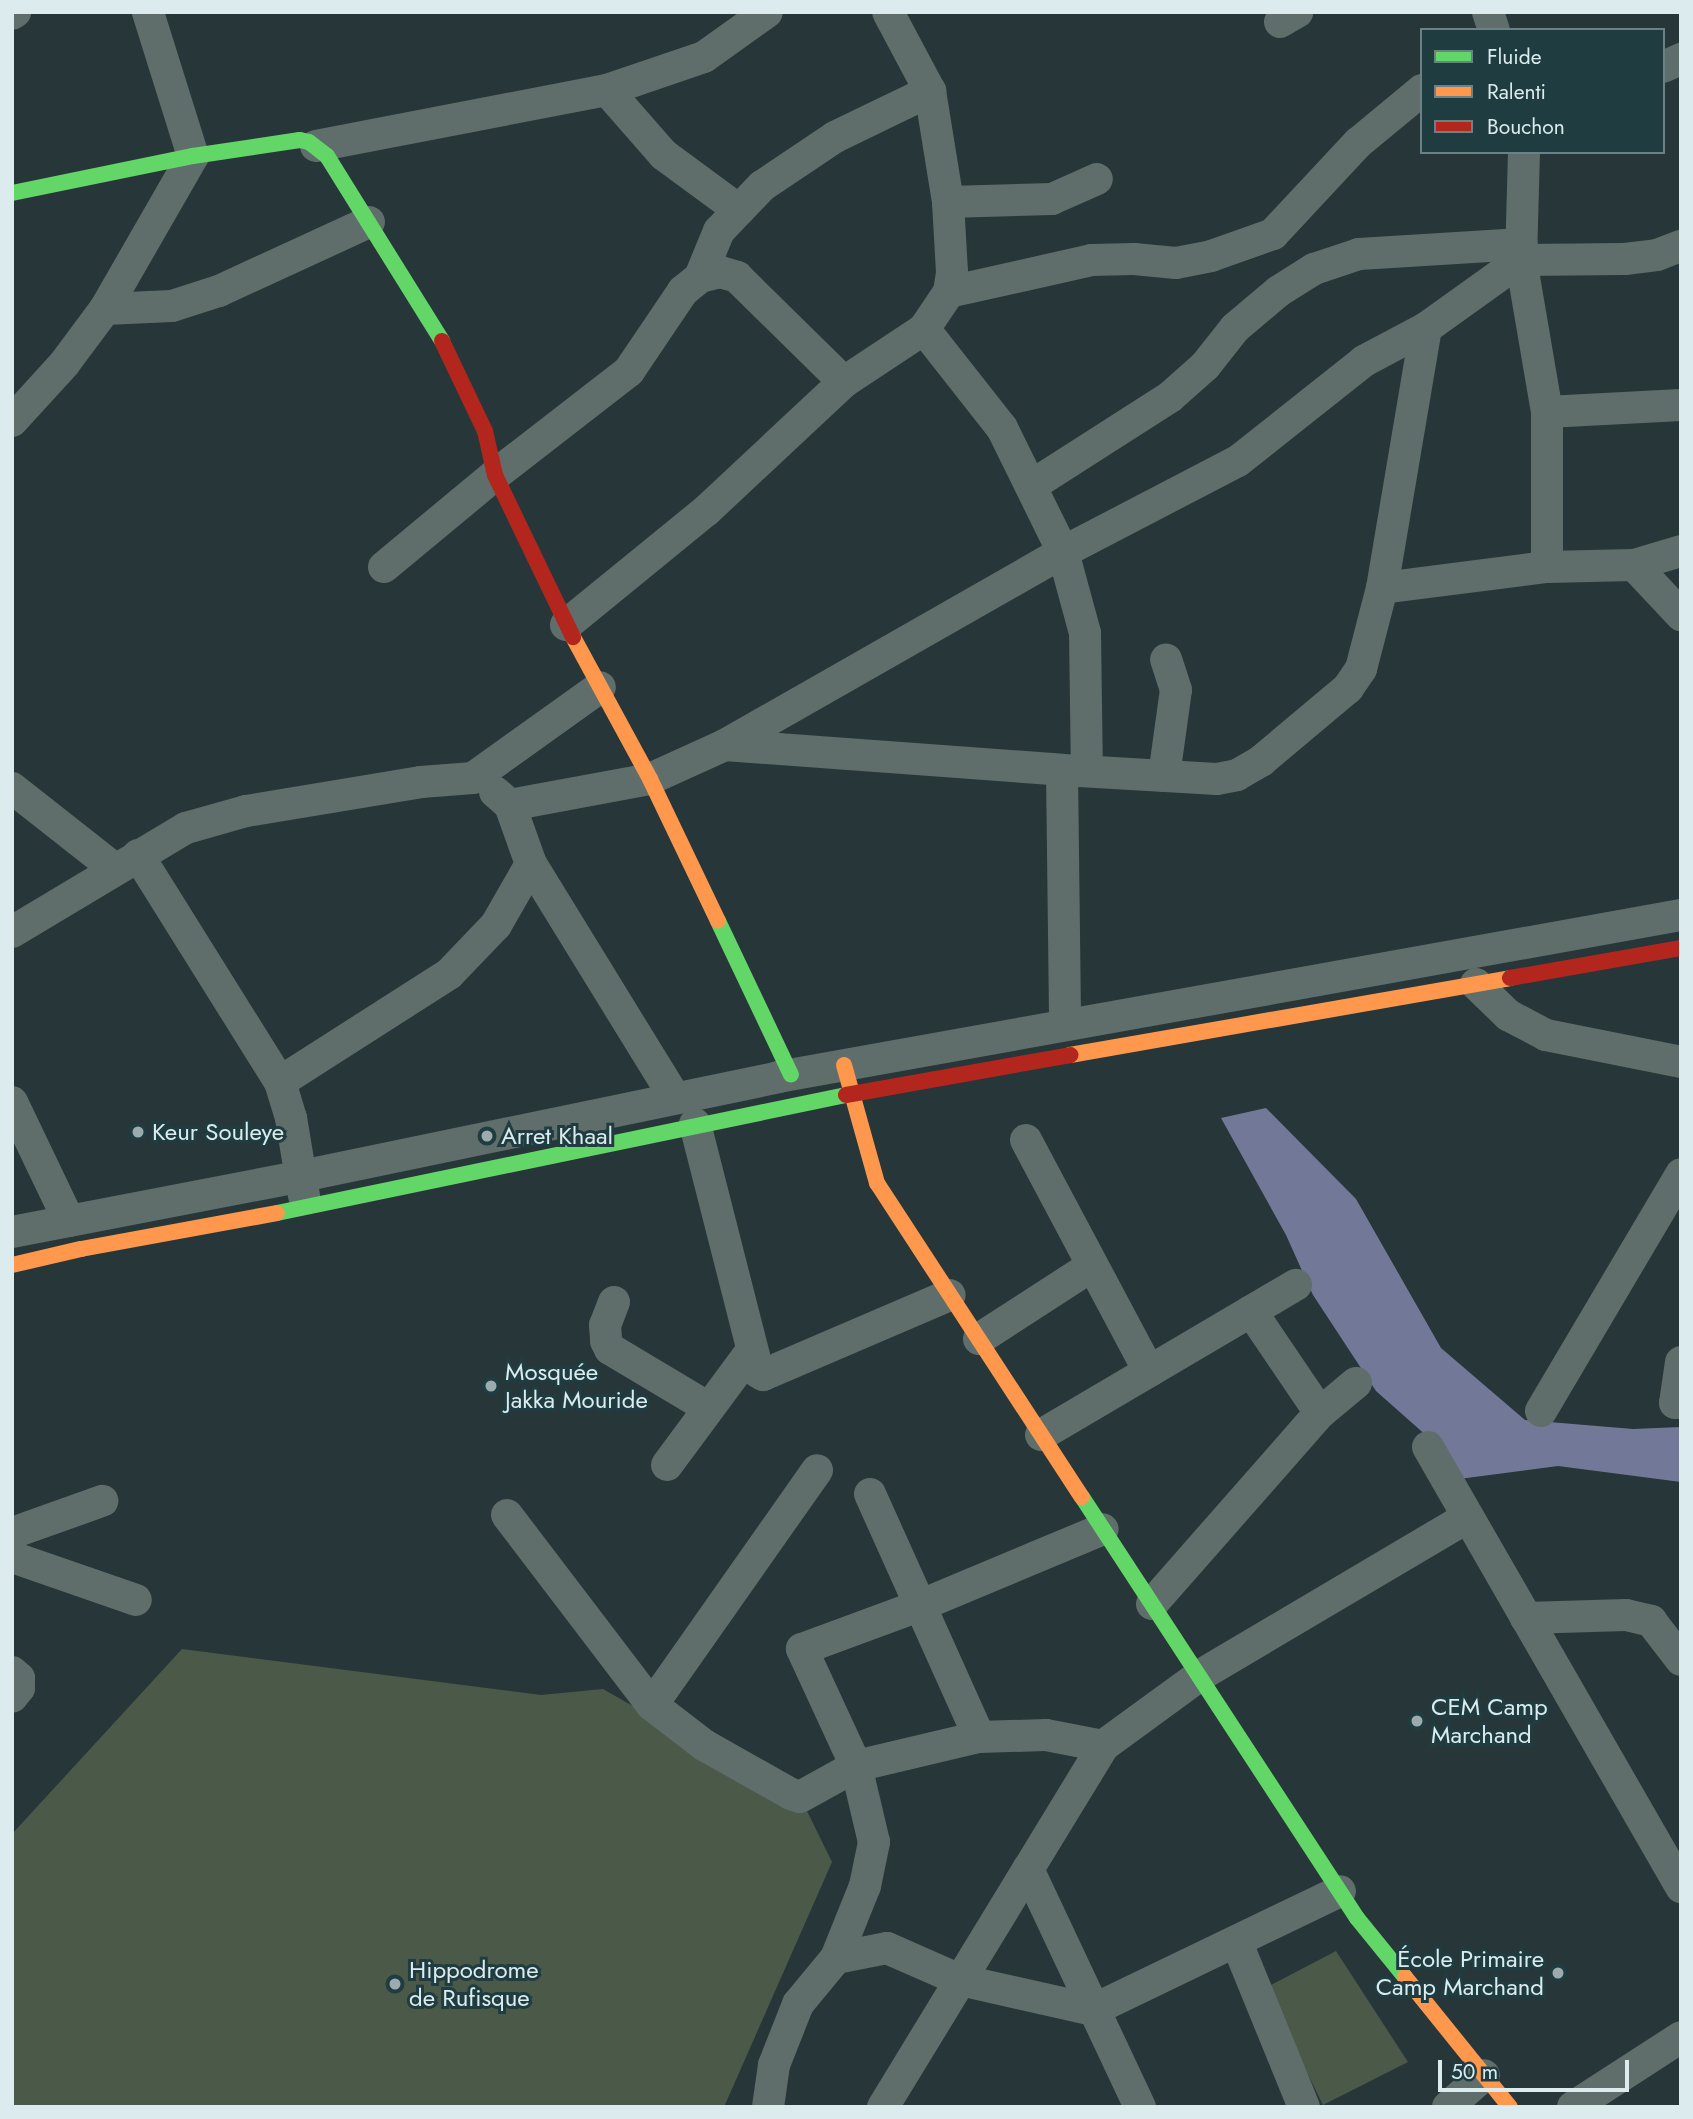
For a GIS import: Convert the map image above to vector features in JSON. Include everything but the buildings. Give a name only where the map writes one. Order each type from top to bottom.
[{"type":"street","points":[[12,421],[64,364],[105,309],[193,156],[148,12]]},
{"type":"street","points":[[316,146],[607,90],[704,57],[766,12]]},
{"type":"street","points":[[566,625],[708,510],[844,382],[924,329],[949,292],[952,272],[948,202],[930,91],[888,12]]},
{"type":"street","points":[[1665,66],[1681,59]]},
{"type":"street","points":[[607,90],[664,155],[739,210]]},
{"type":"street","points":[[700,277],[719,231],[762,186],[835,137],[930,91]]},
{"type":"street","points":[[949,292],[1092,260],[1134,259],[1176,263],[1211,256],[1273,234],[1358,143],[1420,92]]},
{"type":"street","points":[[12,193],[193,156],[300,140],[316,146],[327,156],[439,335],[485,431],[495,475],[566,625],[650,779],[791,1075]]},
{"type":"street","points":[[1524,154],[1522,252],[1547,412],[1547,567]]},
{"type":"street","points":[[948,202],[1052,199],[1097,179]]},
{"type":"street","points":[[105,309],[173,306],[219,291],[369,222]]},
{"type":"street","points":[[1031,486],[1170,397],[1205,366],[1235,328],[1279,291],[1314,269],[1359,254],[1522,252],[1625,260],[1657,255],[1681,246]]},
{"type":"street","points":[[510,805],[650,779],[725,745],[1063,552],[1238,461],[1364,360],[1426,328],[1522,252]]},
{"type":"street","points":[[384,567],[495,475],[629,372],[683,291],[700,277],[720,272],[737,277],[844,382]]},
{"type":"street","points":[[725,745],[1217,779],[1237,775],[1261,761],[1348,688],[1362,669],[1382,588],[1426,328]]},
{"type":"street","points":[[924,329],[1002,428],[1063,552],[1085,633],[1074,771],[1065,1024]]},
{"type":"street","points":[[1547,412],[1681,405]]},
{"type":"street","points":[[1382,588],[1547,567],[1634,565],[1681,551]]},
{"type":"street","points":[[1634,565],[1681,615]]},
{"type":"street","points":[[1164,776],[1177,690],[1166,660]]},
{"type":"street","points":[[12,932],[186,828],[246,811],[421,782],[473,778],[600,687]]},
{"type":"street","points":[[473,778],[510,805],[531,864],[675,1098]]},
{"type":"street","points":[[12,788],[126,862],[280,1082],[291,1118],[306,1208]]},
{"type":"street","points":[[280,1082],[449,974],[496,925],[531,864]]},
{"type":"street","points":[[12,1265],[82,1249],[306,1208],[695,1124],[848,1079],[1065,1024],[1681,915]]},
{"type":"street","points":[[12,1232],[302,1176],[791,1075],[848,1079],[1476,984],[1681,948]]},
{"type":"street","points":[[1476,984],[1508,1015],[1546,1035],[1681,1062]]},
{"type":"street","points":[[848,1079],[877,1183],[1357,1917],[1510,2107]]},
{"type":"street","points":[[12,1102],[69,1222]]},
{"type":"street","points":[[695,1124],[756,1368],[763,1375],[950,1295]]},
{"type":"street","points":[[1026,1140],[1149,1371]]},
{"type":"street","points":[[1541,1411],[1681,1174]]},
{"type":"street","points":[[979,1339],[1092,1266]]},
{"type":"street","points":[[1041,1435],[1296,1285]]},
{"type":"street","points":[[614,1302],[605,1325],[606,1341],[610,1349],[709,1408]]},
{"type":"street","points":[[1251,1311],[1320,1413]]},
{"type":"street","points":[[667,1465],[752,1350]]},
{"type":"street","points":[[1681,1362],[1675,1402],[1681,1403]]},
{"type":"street","points":[[1152,1604],[1320,1413],[1356,1383]]},
{"type":"street","points":[[1428,1447],[1681,1887]]},
{"type":"street","points":[[652,1705],[817,1470]]},
{"type":"street","points":[[870,1494],[979,1737]]},
{"type":"street","points":[[12,1533],[102,1501]]},
{"type":"street","points":[[507,1516],[652,1705],[704,1745],[790,1794],[800,1797],[856,1766],[979,1737],[1046,1735],[1103,1746]]},
{"type":"street","points":[[896,2099],[960,1980],[1103,1746],[1199,1676],[1468,1517]]},
{"type":"street","points":[[768,2107],[774,2065],[798,2004],[836,1958],[865,1886],[874,1842],[856,1766],[802,1649],[919,1606],[1103,1529]]},
{"type":"street","points":[[12,1557],[136,1600]]},
{"type":"street","points":[[1526,1618],[1626,1615],[1651,1621],[1681,1660]]},
{"type":"street","points":[[12,1672],[19,1678],[19,1688],[12,1696]]},
{"type":"street","points":[[1028,1869],[1140,2107]]},
{"type":"street","points":[[836,1958],[887,1948],[960,1980],[1093,2011],[1340,1891]]},
{"type":"street","points":[[1237,1943],[1304,2107]]},
{"type":"street","points":[[1573,2107],[1681,2036]]},
{"type":"street","points":[[1448,2107],[1485,2075]]},
{"type":"green space","name":"Hippodrome de Rufisque","points":[[182,1649],[541,1695],[603,1689],[803,1803],[832,1862],[724,2107],[12,2107],[12,1834]]},
{"type":"green space","points":[[1336,1951],[1408,2062],[1323,2105],[1265,1988]]},
{"type":"water","points":[[1266,1108],[1356,1199],[1441,1348],[1525,1420],[1633,1429],[1681,1427],[1681,1482],[1558,1466],[1459,1479],[1437,1445],[1376,1391],[1313,1295],[1286,1235],[1221,1118]]},
{"type":"traffic: fast","points":[[12,193],[193,156],[300,140],[309,142],[327,156],[442,341]]},
{"type":"traffic: fast","points":[[718,921],[791,1075]]},
{"type":"traffic: fast","points":[[277,1213],[846,1095]]},
{"type":"traffic: fast","points":[[1082,1497],[1357,1918],[1405,1977]]},
{"type":"traffic: slow","points":[[573,637],[650,779],[718,921]]},
{"type":"traffic: slow","points":[[1070,1055],[1510,978]]},
{"type":"traffic: slow","points":[[844,1065],[877,1183],[1082,1497]]},
{"type":"traffic: slow","points":[[12,1265],[81,1249],[277,1213]]},
{"type":"traffic: slow","points":[[1405,1977],[1510,2107]]},
{"type":"traffic: jam","points":[[442,341],[485,431],[495,475],[573,637]]},
{"type":"traffic: jam","points":[[1510,978],[1681,948]]},
{"type":"traffic: jam","points":[[846,1095],[1070,1055]]},
{"type":"place","name":"Keur Souleye","points":[[138,1132]]},
{"type":"place","name":"Arret Khaal","points":[[487,1136]]},
{"type":"place","name":"Mosquée Jakka Mouride","points":[[491,1386]]},
{"type":"place","name":"CEM Camp Marchand","points":[[1417,1721]]},
{"type":"place","name":"École Primaire Camp Marchand","points":[[1558,1973]]},
{"type":"place","name":"Hippodrome de Rufisque","points":[[395,1984]]}]
